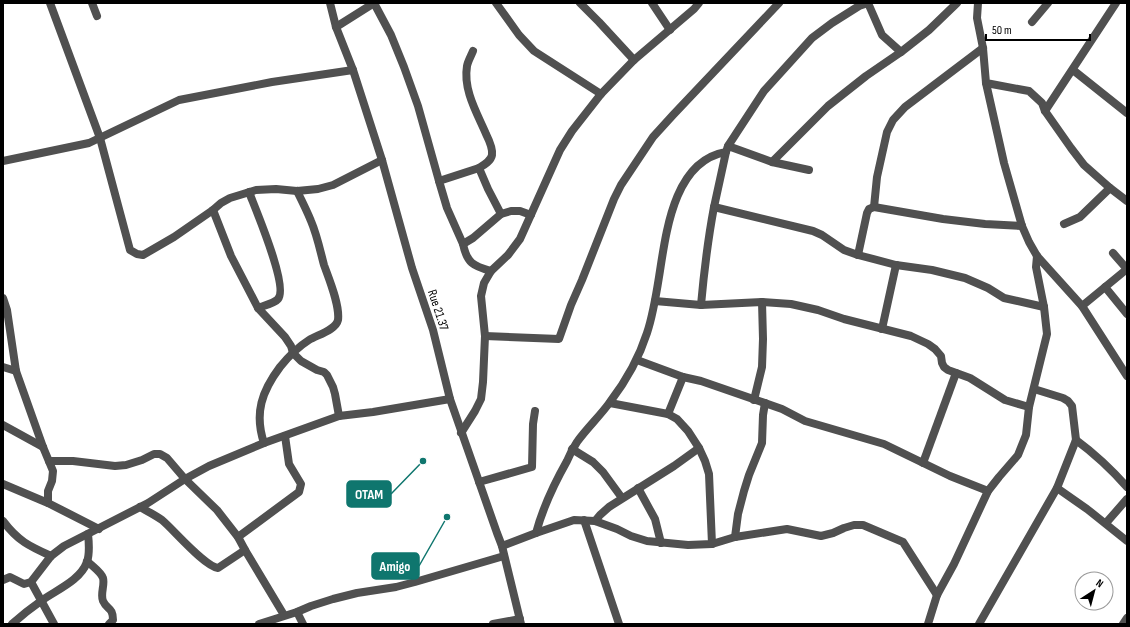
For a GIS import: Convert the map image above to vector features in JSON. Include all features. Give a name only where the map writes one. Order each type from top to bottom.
[{"type":"street","points":[[50,3],[100,138],[130,250],[137,254],[143,255],[174,237],[230,198],[256,190],[276,189],[297,191],[318,189],[334,185],[382,160]]},
{"type":"street","points":[[92,3],[97,16]]},
{"type":"street","name":"Rue 21.37","points":[[330,3],[336,27],[354,70],[382,160],[412,268],[433,330],[450,399],[496,533],[502,546],[520,621]]},
{"type":"street","points":[[336,27],[374,3],[391,35],[404,67],[418,106],[447,208],[463,244],[465,254],[478,268],[491,271]]},
{"type":"street","points":[[496,3],[519,35],[534,51],[601,94]]},
{"type":"street","points":[[580,3],[634,60]]},
{"type":"street","points":[[652,3],[670,30]]},
{"type":"street","points":[[461,433],[481,399],[484,336],[481,296],[484,283],[491,271],[508,255],[520,239],[560,150],[572,131],[601,94],[634,60],[694,9],[699,3]]},
{"type":"street","points":[[484,336],[559,339],[571,304],[621,185],[653,137],[672,115],[779,3]]},
{"type":"street","points":[[701,305],[706,257],[714,207],[727,149],[764,91],[812,38],[846,14],[859,6],[868,3],[882,35],[901,52]]},
{"type":"street","points":[[772,162],[828,106],[929,30],[957,3]]},
{"type":"street","points":[[978,3],[978,18],[983,48],[986,83],[1004,163],[1022,226],[1037,256],[1082,306],[1127,376]]},
{"type":"street","points":[[1032,22],[1048,3]]},
{"type":"street","points":[[1045,111],[1116,3]]},
{"type":"street","points":[[874,207],[877,178],[887,132],[893,120],[905,107],[983,48]]},
{"type":"street","points":[[439,181],[479,168],[488,162],[492,157],[490,144],[472,104],[466,78],[467,64],[473,51]]},
{"type":"street","points":[[3,161],[89,143],[179,100],[272,82],[354,70]]},
{"type":"street","points":[[1073,70],[1127,113]]},
{"type":"street","points":[[986,83],[1030,91],[1042,103],[1045,111],[1084,165],[1127,201]]},
{"type":"street","points":[[536,533],[543,508],[572,450],[591,424],[610,403],[637,360],[650,325],[671,215],[681,189],[692,171],[705,159],[727,149],[772,162],[809,170]]},
{"type":"street","points":[[479,168],[501,214]]},
{"type":"street","points":[[1064,224],[1080,218],[1110,188]]},
{"type":"street","points":[[264,443],[261,434],[260,422],[262,400],[265,389],[292,353],[308,340],[335,327],[338,321],[335,298],[311,222],[297,191]]},
{"type":"street","points":[[249,192],[274,258],[280,294],[278,300],[258,308]]},
{"type":"street","points":[[714,207],[813,231],[822,235],[844,250],[858,255],[896,265],[932,270],[965,278],[988,288],[1004,298],[1044,307]]},
{"type":"street","points":[[858,255],[867,213],[874,207],[943,219],[985,224],[1022,226]]},
{"type":"street","points":[[214,210],[231,256],[258,308],[291,346],[292,353],[301,361],[324,372],[327,375],[336,394],[339,416]]},
{"type":"street","points":[[463,244],[473,238],[501,214],[511,210],[531,214]]},
{"type":"street","points":[[1082,306],[1127,269],[1113,253]]},
{"type":"street","points":[[928,624],[937,595],[954,564],[988,490],[1018,455],[1026,435],[1029,408],[1047,334],[1044,307],[1036,267],[1037,256]]},
{"type":"street","points":[[882,329],[896,265]]},
{"type":"street","points":[[1104,287],[1127,314]]},
{"type":"street","points":[[3,298],[16,371],[53,471],[52,481],[48,491],[48,503]]},
{"type":"street","points":[[655,301],[701,305],[762,302],[791,304],[911,336],[935,349],[941,356],[942,364],[948,370],[970,378],[1005,400],[1029,408]]},
{"type":"street","points":[[754,400],[762,367],[762,302]]},
{"type":"street","points":[[637,360],[683,377],[701,381],[782,409],[805,421],[884,444],[950,476],[988,490]]},
{"type":"street","points":[[3,367],[16,371]]},
{"type":"street","points":[[924,463],[956,373]]},
{"type":"street","points":[[668,414],[683,377]]},
{"type":"street","points":[[979,624],[1057,488],[1076,440],[1072,406],[1068,401],[1034,389]]},
{"type":"street","points":[[3,580],[10,577],[24,584],[31,582],[51,556],[64,546],[140,507],[209,466],[264,443],[339,416],[450,399]]},
{"type":"street","points":[[610,403],[668,414],[677,420],[688,431],[705,460],[708,474],[712,544]]},
{"type":"street","points":[[735,537],[738,514],[744,491],[762,443],[765,403]]},
{"type":"street","points":[[479,482],[532,467],[533,424],[535,411]]},
{"type":"street","points":[[3,425],[43,447]]},
{"type":"street","points":[[238,537],[299,492],[301,484],[289,464],[285,436]]},
{"type":"street","points":[[1076,440],[1094,453],[1127,487]]},
{"type":"street","points":[[595,521],[609,507],[699,448]]},
{"type":"street","points":[[572,450],[593,462],[603,472],[622,498]]},
{"type":"street","points":[[49,461],[73,461],[115,466],[137,462],[154,454],[160,454],[167,458],[185,479],[217,510],[238,537],[284,615]]},
{"type":"street","points":[[3,484],[48,503],[99,529]]},
{"type":"street","points":[[638,488],[655,519],[661,543]]},
{"type":"street","points":[[1057,488],[1106,523],[1127,541]]},
{"type":"street","points":[[1106,523],[1127,499]]},
{"type":"street","points":[[140,507],[161,520],[214,568],[218,568],[245,550]]},
{"type":"street","points":[[502,546],[574,520],[595,521],[647,542],[688,545],[712,544],[735,537],[787,529],[821,536],[833,534],[854,524],[863,525],[903,542],[937,595]]},
{"type":"street","points":[[584,520],[619,624]]},
{"type":"street","points":[[3,521],[18,538],[27,545],[51,556]]},
{"type":"street","points":[[12,624],[41,601],[68,584],[82,571],[87,561],[89,546],[88,534]]},
{"type":"street","points":[[259,624],[311,606],[357,593],[396,587],[504,556]]},
{"type":"street","points":[[87,561],[103,578],[102,596],[104,602],[112,611],[113,615],[113,620],[109,624]]},
{"type":"street","points":[[31,582],[54,624]]},
{"type":"street","points":[[297,612],[303,624]]},
{"type":"street","points":[[1123,624],[1127,618]]},
{"type":"street","points":[[493,624],[520,621]]},
{"type":"place","name":"OTAM","points":[[423,461]]},
{"type":"place","name":"Amigo","points":[[447,517]]}]
